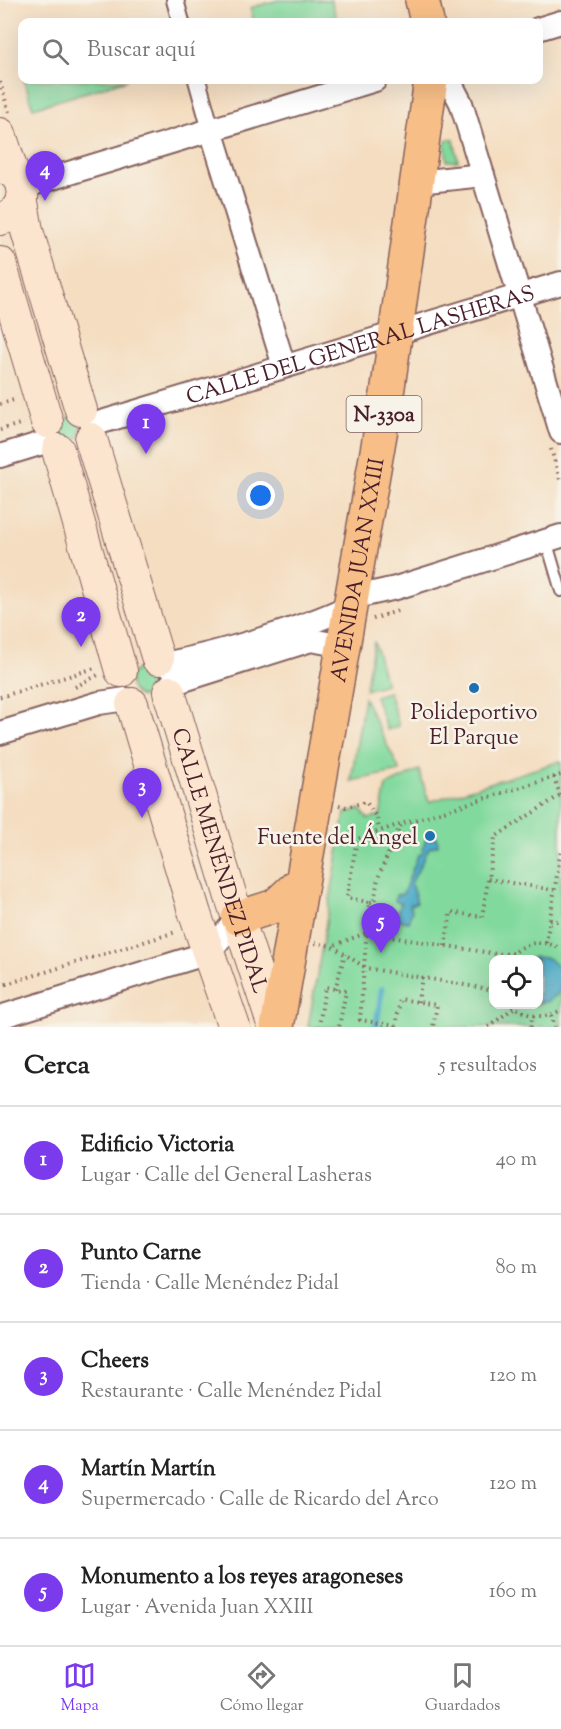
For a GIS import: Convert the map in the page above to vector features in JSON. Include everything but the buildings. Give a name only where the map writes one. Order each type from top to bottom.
[{"type":"highway","points":[[422,0],[426,18]]},
{"type":"highway","name":"AVENIDA JUAN XXIII","points":[[275,1027],[343,646],[357,608],[398,331],[430,84]]},
{"type":"highway","points":[[238,918],[275,906],[300,883]]},
{"type":"main road","name":"CALLE MENÉNDEZ PIDAL","points":[[5,125],[11,189],[27,231],[166,675],[238,918],[275,1027]]},
{"type":"main road","name":"CALLE MENÉNDEZ PIDAL","points":[[0,263],[44,432],[119,684],[234,1027]]},
{"type":"main road","points":[[61,408],[88,425],[77,452],[70,453],[44,432],[61,408]]},
{"type":"main road","points":[[152,656],[166,675],[160,703],[153,706],[139,707],[119,684],[137,657],[152,656]]},
{"type":"street","points":[[175,0],[180,18]]},
{"type":"street","points":[[543,27],[561,22]]},
{"type":"street","points":[[199,84],[211,130],[284,366]]},
{"type":"street","points":[[11,189],[362,84]]},
{"type":"street","points":[[451,84],[461,103],[520,295],[554,436]]},
{"type":"street","points":[[418,182],[483,175]]},
{"type":"street","name":"CALLE DEL GENERAL LASHERAS","points":[[88,425],[561,283]]},
{"type":"street","points":[[0,456],[44,432]]},
{"type":"street","points":[[166,675],[191,658],[357,608],[396,588],[554,538]]},
{"type":"street","points":[[166,675],[311,640],[343,646]]},
{"type":"street","points":[[0,721],[119,684]]},
{"type":"street","points":[[0,733],[99,703],[119,684]]},
{"type":"street","points":[[0,1017],[208,953],[238,918]]},
{"type":"lane","points":[[554,538],[561,591]]},
{"type":"path","points":[[0,82],[5,125]]},
{"type":"path","points":[[0,404],[18,399],[20,407]]},
{"type":"path","points":[[0,430],[25,423],[44,432]]},
{"type":"path","points":[[554,436],[561,483]]},
{"type":"path","points":[[357,608],[408,608]]},
{"type":"path","points":[[0,697],[119,684]]},
{"type":"path","points":[[401,824],[378,878],[374,902],[347,898],[357,839],[379,830],[561,775]]},
{"type":"path","points":[[445,946],[450,912],[482,917],[495,837],[560,797],[555,777]]},
{"type":"path","points":[[336,817],[340,794]]},
{"type":"path","points":[[338,805],[346,807],[366,802],[377,818],[379,830]]},
{"type":"path","points":[[546,943],[561,850]]},
{"type":"path","points":[[488,879],[555,890]]},
{"type":"path","points":[[369,902],[366,968],[360,1020],[395,1027],[400,999],[437,1005],[433,1027]]},
{"type":"path","points":[[549,921],[561,921]]},
{"type":"path","points":[[0,986],[182,929]]},
{"type":"path","points":[[312,954],[316,932]]},
{"type":"path","points":[[332,946],[366,933],[489,955]]},
{"type":"path","points":[[314,943],[332,946],[366,968],[489,988]]},
{"type":"path","points":[[505,955],[528,944],[546,943],[561,949]]},
{"type":"path","points":[[335,989],[345,954]]},
{"type":"path","points":[[418,1002],[422,977]]},
{"type":"path","points":[[319,1027],[325,987],[345,991],[339,1027]]},
{"type":"path","points":[[488,1027],[509,1009]]},
{"type":"path","points":[[519,1009],[533,1016],[551,1015],[561,1010]]},
{"type":"path","points":[[551,1015],[555,1027]]},
{"type":"path","points":[[531,1027],[533,1016]]},
{"type":"green space","points":[[278,0],[331,0],[337,18],[253,18],[250,8]]},
{"type":"green space","points":[[25,84],[114,84],[33,108]]},
{"type":"green space","points":[[448,139],[454,140],[458,161],[447,161],[445,143]]},
{"type":"green space","points":[[69,418],[74,419],[80,425],[80,435],[74,441],[69,442],[64,441],[58,435],[57,430],[58,425],[64,419]]},
{"type":"green space","points":[[374,641],[386,684],[365,690]]},
{"type":"green space","points":[[145,667],[156,671],[160,682],[156,693],[145,697],[134,693],[130,682],[134,671]]},
{"type":"green space","points":[[389,692],[399,726],[387,730],[375,696]]},
{"type":"green space","points":[[364,698],[400,771],[351,781]]},
{"type":"green space","points":[[561,761],[561,1027],[308,1027],[345,813],[360,809],[368,819],[380,816],[386,786],[419,770],[429,802]]},
{"type":"water","points":[[437,837],[438,845],[429,848],[411,884],[417,902],[410,905],[412,911],[408,922],[395,919],[401,903],[395,901],[396,895],[403,894],[418,855],[422,854],[425,840]]},
{"type":"water","points":[[543,958],[548,958],[561,970],[560,992],[549,1001],[543,1002]]},
{"type":"waterway","points":[[376,1027],[382,989]]},
{"type":"place","name":"Martín Martín","points":[[45,201]]},
{"type":"place","name":"Edificio Victoria","points":[[146,454]]},
{"type":"place","name":"Punto Carne","points":[[81,647]]},
{"type":"place","name":"Polideportivo El Parque","points":[[474,688]]},
{"type":"place","name":"Cheers","points":[[142,818]]},
{"type":"place","name":"Fuente del Ángel","points":[[430,836]]},
{"type":"place","name":"Monumento a los reyes aragoneses","points":[[381,953]]}]
